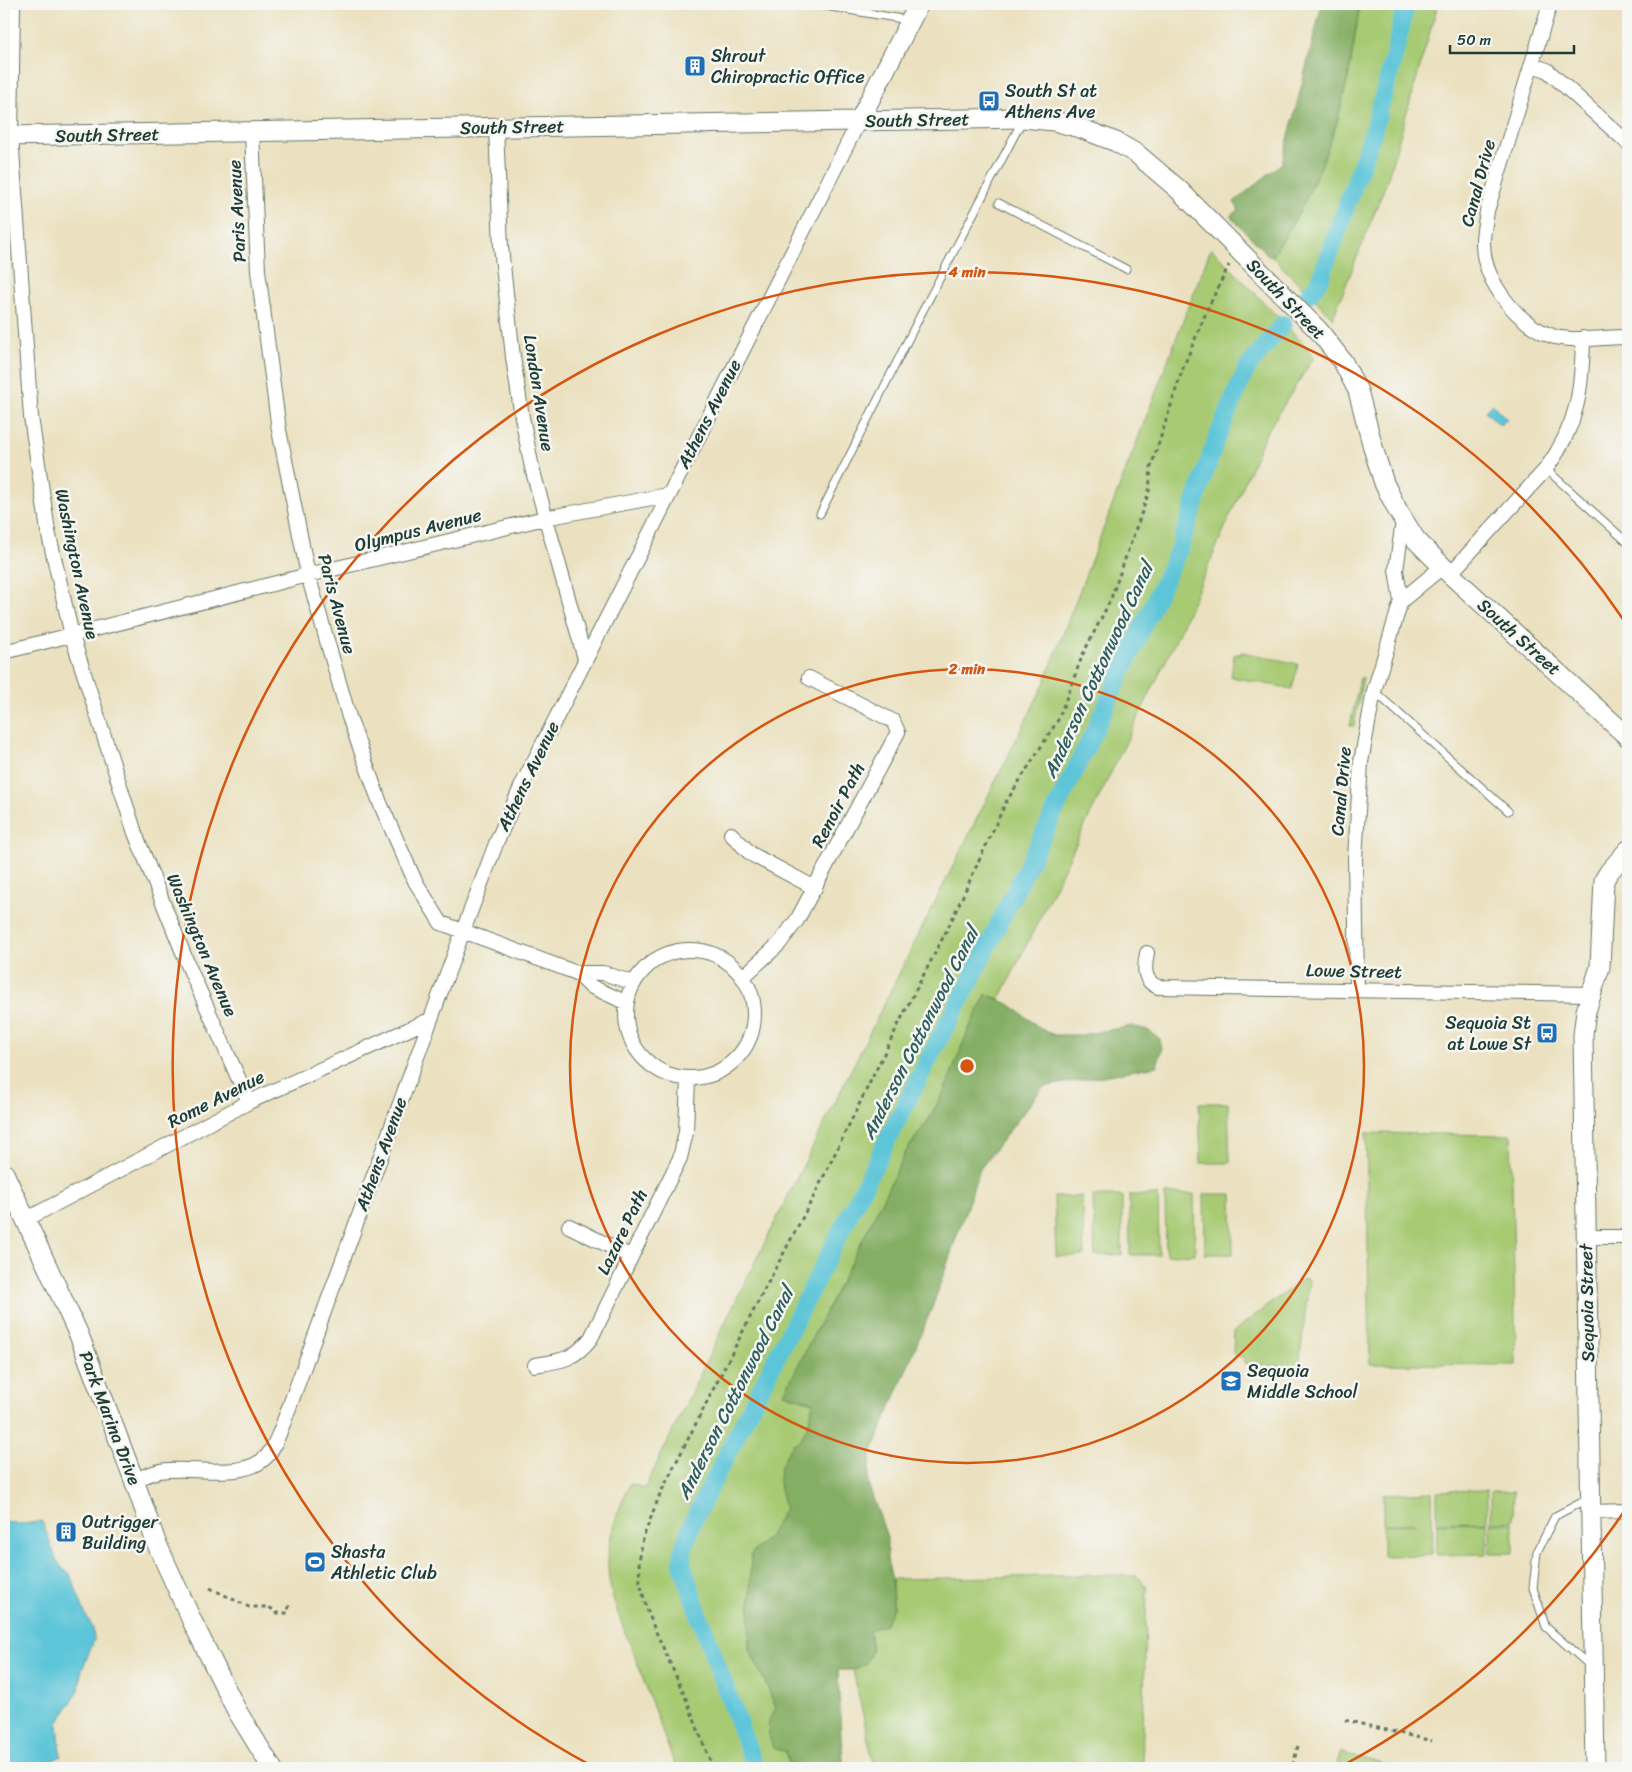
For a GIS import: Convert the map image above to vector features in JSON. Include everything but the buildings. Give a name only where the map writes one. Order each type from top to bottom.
[{"type":"street","name":"Washington Avenue","points":[[13,4],[7,136],[32,416],[48,531],[72,636],[135,833],[188,965],[249,1102]]},
{"type":"street","name":"Athens Avenue","points":[[134,1480],[160,1471],[230,1470],[250,1466],[262,1460],[271,1451],[283,1424],[429,1020],[497,841],[522,785],[919,4]]},
{"type":"street","name":"Canal Drive","points":[[1550,4],[1487,211],[1483,241],[1485,258],[1497,288],[1505,300],[1538,329],[1554,336],[1583,338],[1628,337]]},
{"type":"street","points":[[1532,65],[1547,70],[1628,143]]},
{"type":"street","name":"South Street","points":[[7,136],[1023,118],[1067,124],[1093,132],[1126,148],[1167,178],[1320,331],[1343,362],[1358,391],[1384,483],[1403,521],[1416,540],[1446,571],[1628,737]]},
{"type":"street","name":"London Avenue","points":[[496,127],[501,247],[513,357],[522,417],[532,468],[545,518],[586,658]]},
{"type":"street","name":"Paris Avenue","points":[[252,132],[258,271],[279,430],[308,576],[349,717],[380,804],[415,881],[441,923],[577,973],[603,973],[634,983]]},
{"type":"street","points":[[1401,601],[1446,571],[1546,469],[1563,442],[1578,405],[1581,391],[1583,338]]},
{"type":"street","name":"Olympus Avenue","points":[[4,652],[545,518],[668,495]]},
{"type":"street","name":"Canal Drive","points":[[1357,989],[1354,859],[1361,762],[1374,691],[1401,601],[1396,570],[1403,521]]},
{"type":"street","name":"Renoir Path","points":[[743,977],[779,944],[789,932],[898,732],[893,721],[809,678]]},
{"type":"street","points":[[731,834],[751,854],[814,888]]},
{"type":"street","name":"Sequoia Street","points":[[1594,1768],[1583,1035],[1586,1010],[1600,967],[1604,880],[1628,850]]},
{"type":"street","points":[[694,950],[721,958],[743,977],[751,993],[754,1010],[753,1028],[746,1044],[736,1059],[722,1069],[705,1076],[688,1078],[674,1075],[660,1070],[648,1062],[638,1051],[631,1039],[627,1025],[627,1003],[634,983],[642,971],[653,962],[666,955],[694,950]]},
{"type":"street","name":"Lowe Street","points":[[1146,953],[1147,980],[1151,985],[1158,987],[1591,994]]},
{"type":"street","name":"Paris Avenue","points":[[577,973],[590,986],[627,1003]]},
{"type":"street","name":"Rome Avenue","points":[[25,1220],[249,1102],[429,1020]]},
{"type":"street","name":"Lazare Path","points":[[535,1365],[564,1361],[576,1354],[592,1338],[630,1256],[680,1158],[686,1132],[688,1078]]},
{"type":"street","name":"Park Marina Drive","points":[[4,1173],[79,1335],[156,1542],[193,1623],[237,1711],[272,1768]]},
{"type":"street","points":[[569,1226],[630,1256]]},
{"type":"street","points":[[1586,1237],[1628,1237]]},
{"type":"street","points":[[1590,1505],[1628,1511]]},
{"type":"lane","points":[[813,4],[911,21]]},
{"type":"lane","points":[[820,514],[1023,118]]},
{"type":"lane","points":[[999,203],[1126,269]]},
{"type":"lane","points":[[1546,469],[1628,543]]},
{"type":"lane","points":[[1374,691],[1508,811]]},
{"type":"lane","points":[[1590,1505],[1555,1516],[1537,1552],[1533,1588],[1546,1627],[1593,1668]]},
{"type":"path","points":[[713,1768],[687,1701],[646,1606],[640,1582],[639,1562],[646,1530],[660,1494],[816,1192],[948,928],[1006,802],[1058,720],[1084,654],[1110,601],[1149,492],[1150,468],[1183,368],[1208,308],[1237,249]]},
{"type":"path","points":[[210,1588],[240,1604],[252,1608],[269,1607],[277,1613],[288,1613],[289,1604]]},
{"type":"path","points":[[1345,1720],[1432,1741]]},
{"type":"path","points":[[1298,1746],[1293,1764],[1309,1768]]},
{"type":"green space","points":[[1322,4],[1360,4],[1349,74],[1337,122],[1321,166],[1298,215],[1272,257],[1230,216],[1239,210],[1234,202],[1282,163]]},
{"type":"green space","points":[[1360,4],[1438,4],[1387,181],[1333,318],[1272,257],[1298,215],[1321,166],[1337,122],[1349,74]]},
{"type":"green space","points":[[1211,248],[1305,345],[1314,357],[1266,433],[1177,638],[1000,999],[986,995],[968,1031],[945,1090],[929,1119],[905,1153],[784,1393],[813,1402],[809,1422],[800,1442],[793,1444],[779,1484],[785,1508],[770,1535],[751,1555],[749,1649],[776,1708],[789,1768],[676,1768],[621,1622],[610,1585],[608,1551],[618,1512],[630,1484],[645,1488],[736,1300],[1043,686]]},
{"type":"green space","points":[[1243,652],[1298,664],[1292,689],[1231,677],[1234,655]]},
{"type":"green space","points":[[1360,678],[1363,678],[1354,726],[1350,726]]},
{"type":"green space","points":[[986,994],[1011,1005],[1041,1029],[1054,1035],[1081,1035],[1132,1026],[1148,1030],[1160,1039],[1162,1049],[1157,1066],[1043,1087],[980,1169],[933,1305],[871,1455],[868,1484],[887,1537],[887,1560],[892,1579],[893,1607],[885,1625],[869,1630],[872,1650],[866,1663],[853,1670],[838,1670],[844,1768],[789,1768],[786,1752],[773,1748],[768,1727],[772,1713],[776,1708],[749,1649],[751,1554],[770,1535],[785,1508],[779,1482],[780,1468],[793,1444],[800,1441],[809,1422],[813,1402],[784,1393],[905,1153],[929,1119],[945,1090],[968,1031]]},
{"type":"green space","points":[[1199,1103],[1228,1103],[1230,1163],[1201,1163]]},
{"type":"green space","points":[[1366,1133],[1511,1135],[1516,1365],[1370,1364]]},
{"type":"green space","points":[[1165,1194],[1194,1194],[1195,1254],[1166,1255]]},
{"type":"green space","points":[[1204,1194],[1232,1194],[1233,1254],[1205,1254]]},
{"type":"green space","points":[[1129,1195],[1158,1195],[1159,1255],[1130,1255]]},
{"type":"green space","points":[[1082,1196],[1084,1256],[1056,1256],[1054,1197]]},
{"type":"green space","points":[[1093,1196],[1122,1196],[1122,1255],[1095,1255]]},
{"type":"green space","points":[[1305,1279],[1309,1280],[1299,1367],[1244,1364],[1243,1357],[1233,1353],[1234,1331]]},
{"type":"green space","points":[[1487,1490],[1487,1522],[1437,1523],[1437,1491]]},
{"type":"green space","points":[[1491,1491],[1514,1491],[1513,1521],[1491,1522]]},
{"type":"green space","points":[[1432,1492],[1433,1555],[1383,1556],[1383,1525],[1416,1524],[1383,1524],[1383,1494]]},
{"type":"green space","points":[[1487,1523],[1487,1554],[1437,1555],[1437,1524]]},
{"type":"green space","points":[[1490,1523],[1513,1523],[1513,1553],[1490,1553]]},
{"type":"green space","points":[[1137,1576],[1147,1587],[1142,1768],[882,1768],[881,1766],[874,1766],[853,1670],[865,1663],[870,1654],[869,1630],[893,1608],[892,1579]]},
{"type":"green space","points":[[1340,1752],[1398,1768],[1336,1768]]},
{"type":"water","points":[[1492,404],[1507,419],[1500,425],[1485,411]]},
{"type":"water","points":[[42,1521],[57,1561],[70,1574],[86,1616],[93,1628],[94,1640],[81,1673],[79,1690],[58,1723],[61,1756],[46,1764],[48,1768],[4,1768],[4,1522],[24,1524]]},
{"type":"waterway","name":"Anderson Cottonwood Canal","points":[[1309,294],[1320,280],[1373,132],[1395,53],[1406,4]]},
{"type":"waterway","name":"Anderson Cottonwood Canal","points":[[755,1768],[682,1564],[683,1550],[693,1521],[941,1035],[967,988],[1091,738],[1180,547],[1216,440],[1247,368],[1283,324]]},
{"type":"place","name":"Shrout Chiropractic Office","points":[[695,66]]},
{"type":"place","name":"South St at Athens Ave","points":[[989,101]]},
{"type":"place","name":"Sequoia St at Lowe St","points":[[1547,1033]]},
{"type":"place","name":"Sequoia Middle School","points":[[1231,1381]]},
{"type":"place","name":"Outrigger Building","points":[[66,1532]]},
{"type":"place","name":"Shasta Athletic Club","points":[[315,1562]]}]
